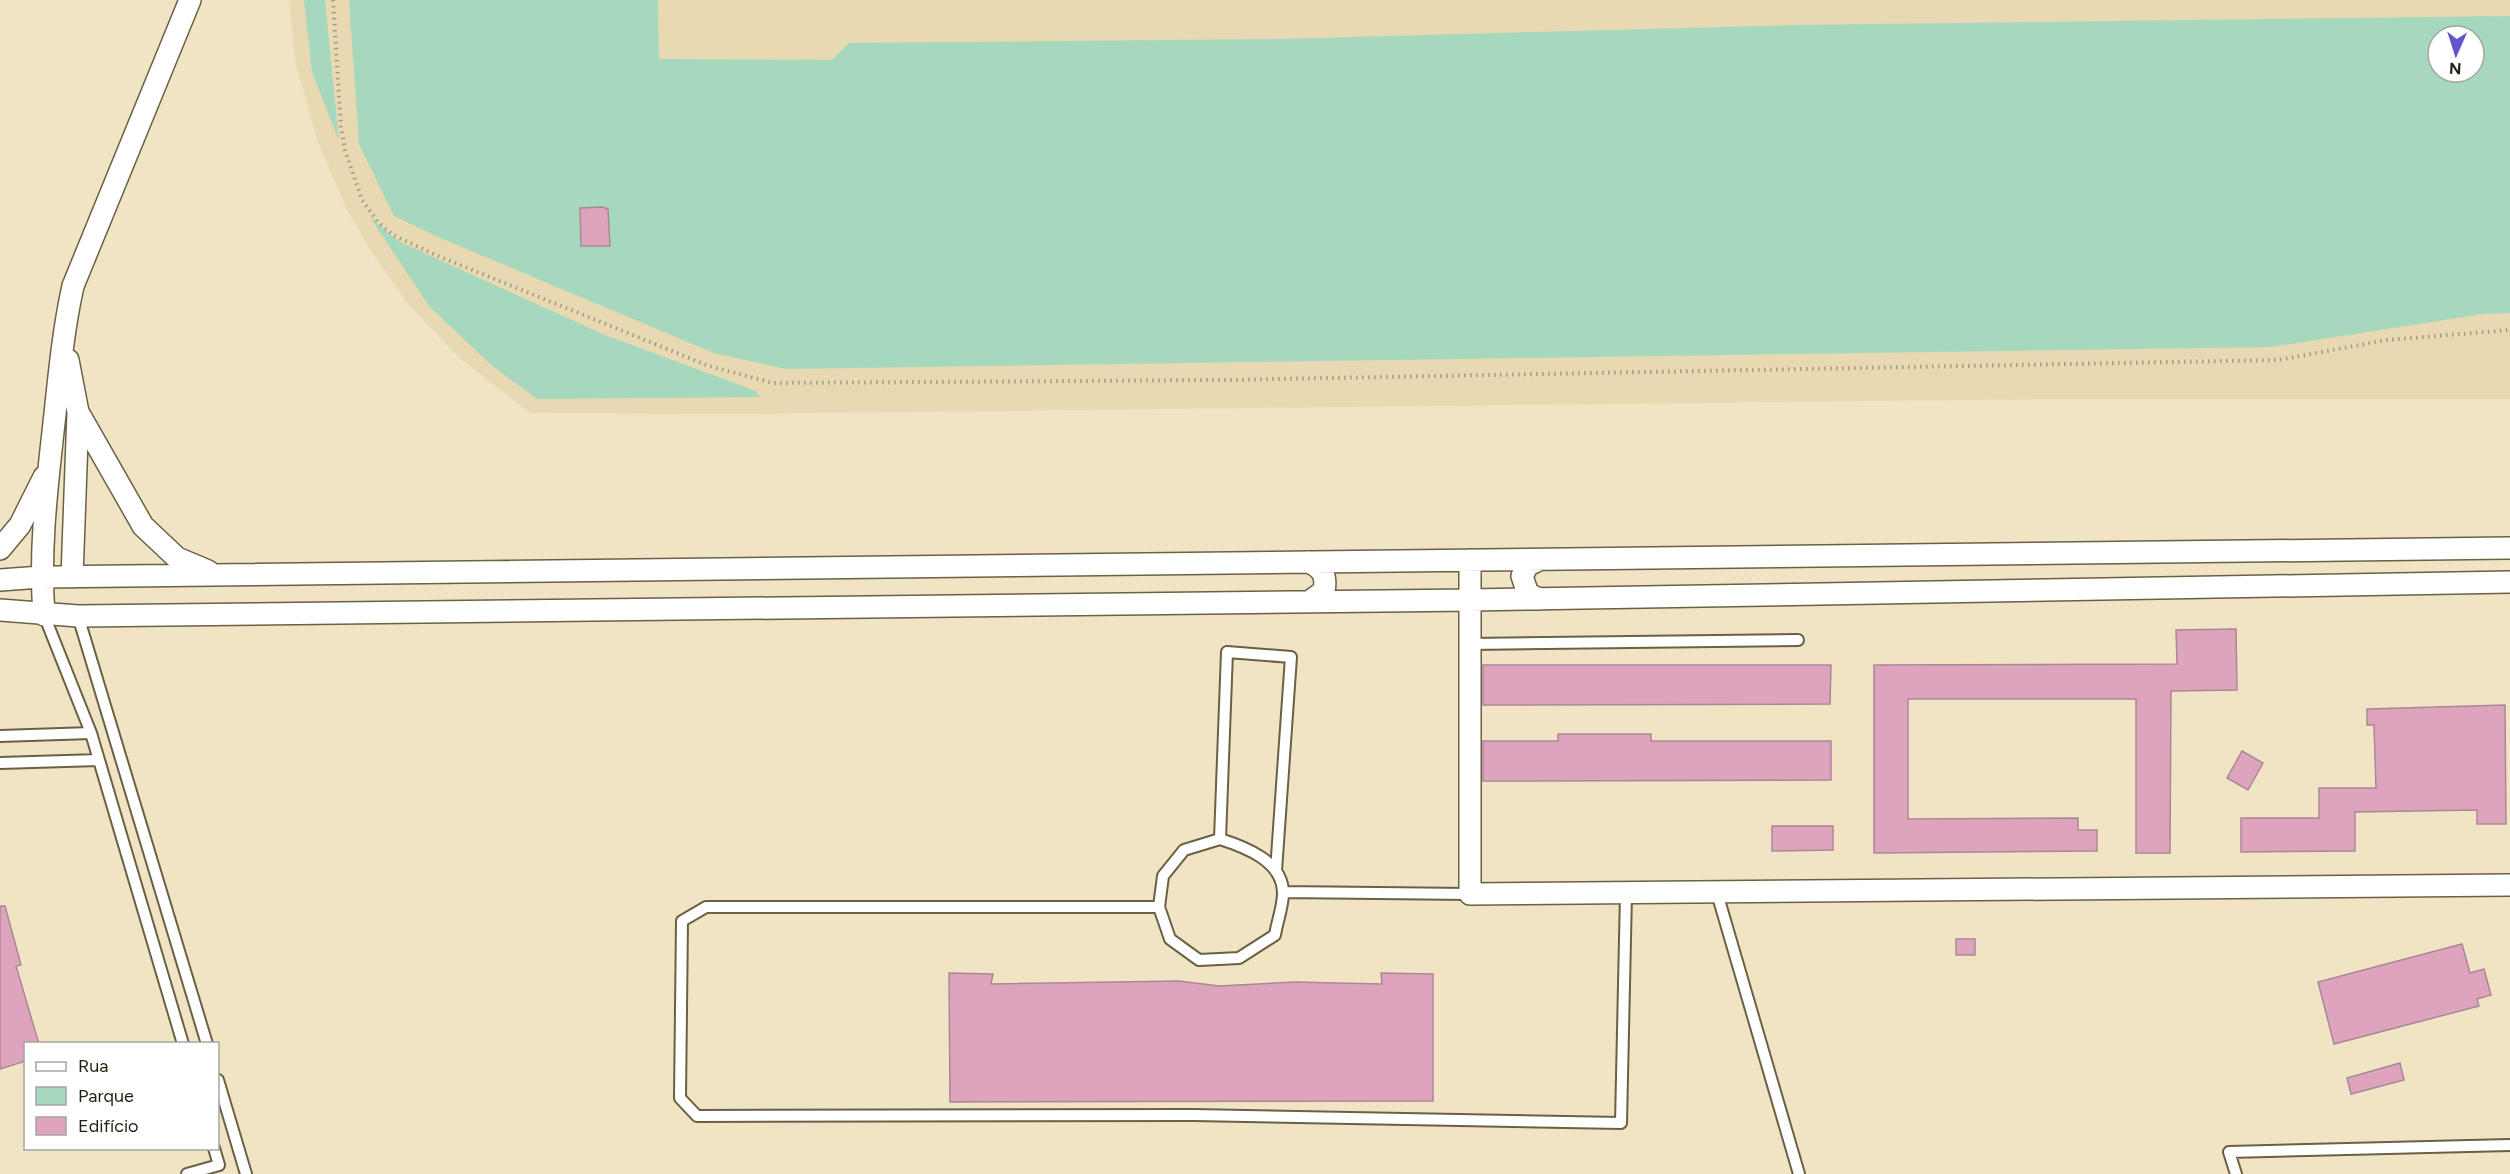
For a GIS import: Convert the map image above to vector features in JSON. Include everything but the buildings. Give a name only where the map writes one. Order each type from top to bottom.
[{"type":"street","points":[[44,615],[41,577],[50,465],[64,338],[73,286],[190,0]]},
{"type":"street","points":[[64,338],[78,412],[72,577]]},
{"type":"street","points":[[78,412],[143,526],[177,558],[217,574]]},
{"type":"street","points":[[0,549],[20,525],[50,465]]},
{"type":"street","points":[[0,580],[41,577],[217,574],[2510,548]]},
{"type":"street","points":[[1470,560],[1470,894],[2510,885]]},
{"type":"street","points":[[1539,560],[1528,565],[1522,576],[1524,589],[1528,594],[1540,599]]},
{"type":"street","points":[[1308,562],[1319,567],[1325,578],[1324,591],[1309,602]]},
{"type":"street","points":[[0,610],[78,616],[1470,600],[2510,582]]},
{"type":"lane","points":[[44,615],[91,733],[182,1042]]},
{"type":"lane","points":[[78,616],[206,1042]]},
{"type":"lane","points":[[1470,644],[1798,640]]},
{"type":"lane","points":[[1220,839],[1227,652],[1291,657],[1276,871],[1283,892],[1275,935],[1239,958],[1199,960],[1170,939],[1159,907],[1163,876],[1184,850],[1220,839],[1250,848],[1276,871]]},
{"type":"lane","points":[[0,736],[91,733]]},
{"type":"lane","points":[[0,763],[99,760]]},
{"type":"lane","points":[[1283,892],[1470,894]]},
{"type":"lane","points":[[1159,907],[706,907],[682,921],[680,1098],[698,1116],[1194,1115],[1621,1123],[1626,893]]},
{"type":"lane","points":[[1717,893],[1799,1174]]},
{"type":"lane","points":[[219,1083],[246,1174]]},
{"type":"lane","points":[[2236,1174],[2229,1152],[2510,1145]]},
{"type":"lane","points":[[187,1174],[219,1165],[214,1150]]},
{"type":"path","points":[[333,0],[341,127],[345,150],[362,200],[378,222],[393,235],[438,256],[709,366],[773,383],[1225,380],[2278,360],[2387,340],[2510,330]]},
{"type":"shaded area","points":[[289,0],[2510,0],[2510,399],[2045,399],[732,414],[530,413],[458,357],[409,305],[371,251],[347,210],[318,142],[295,61]]},
{"type":"green space","points":[[304,0],[325,0],[339,141],[312,72]]},
{"type":"green space","points":[[349,0],[658,0],[659,59],[832,60],[849,43],[1276,39],[1798,25],[2510,16],[2510,313],[2483,314],[2271,347],[786,369],[714,353],[438,237],[394,216],[359,144]]},
{"type":"green space","points":[[370,217],[400,242],[605,335],[756,391],[760,397],[537,399],[491,365],[429,306]]}]
